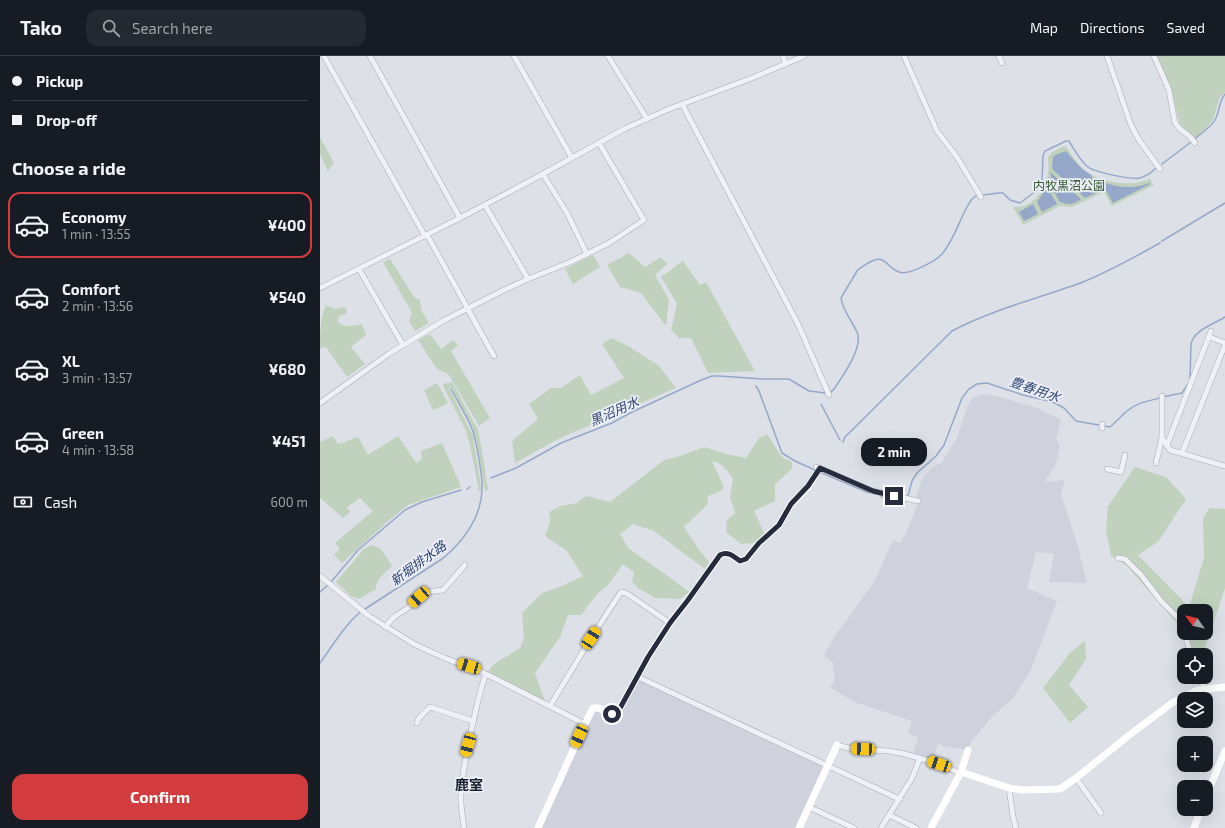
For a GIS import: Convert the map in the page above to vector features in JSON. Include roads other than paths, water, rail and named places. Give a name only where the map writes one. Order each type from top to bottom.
[{"type":"street","points":[[324,56],[426,235],[453,279],[467,308],[494,356]]},
{"type":"street","points":[[370,56],[460,218]]},
{"type":"street","points":[[514,56],[572,158]]},
{"type":"street","points":[[608,56],[647,119]]},
{"type":"street","points":[[783,56],[786,64]]},
{"type":"street","points":[[320,288],[485,205],[624,129],[682,104],[804,56]]},
{"type":"street","points":[[904,56],[937,131],[958,157],[981,197]]},
{"type":"street","points":[[999,56],[1002,63]]},
{"type":"street","points":[[1107,56],[1131,124],[1139,140],[1160,169]]},
{"type":"street","points":[[1154,56],[1169,90],[1175,123],[1195,143]]},
{"type":"street","points":[[682,104],[798,324],[829,395]]},
{"type":"street","points":[[320,403],[390,353],[424,331],[467,308],[609,243],[644,220],[599,143]]},
{"type":"street","points":[[543,174],[567,213],[587,254]]},
{"type":"street","points":[[485,205],[528,279]]},
{"type":"street","points":[[359,269],[403,345]]},
{"type":"street","points":[[1167,445],[1211,331]]},
{"type":"street","points":[[1182,453],[1225,344],[1209,337]]},
{"type":"street","points":[[1156,463],[1162,438],[1162,398]]},
{"type":"street","points":[[1162,438],[1170,450],[1225,466]]},
{"type":"street","points":[[1107,469],[1121,472],[1125,455]]},
{"type":"street","points":[[538,828],[593,708],[599,708],[612,714],[619,710],[648,657],[670,623],[720,555],[724,553],[728,554],[740,561],[746,559],[759,543],[779,525],[791,504],[815,476],[818,467],[873,491],[918,501]]},
{"type":"street","points":[[1118,558],[1125,559],[1141,575],[1161,601],[1181,621],[1189,648]]},
{"type":"street","points":[[386,627],[394,617],[408,608],[419,597],[428,592],[443,590],[465,565]]},
{"type":"street","points":[[320,576],[356,607],[414,644],[452,661],[469,666],[585,724]]},
{"type":"street","points":[[550,706],[621,592],[626,593],[670,623]]},
{"type":"street","points":[[464,828],[460,794],[465,757],[480,690],[486,674]]},
{"type":"street","points":[[638,677],[899,799]]},
{"type":"street","points":[[1202,684],[1206,689]]},
{"type":"street","points":[[799,828],[837,745],[852,749],[890,751],[920,758],[1009,788],[1022,790],[1060,788],[1076,778],[1172,703],[1198,690],[1225,687]]},
{"type":"street","points":[[417,723],[419,718],[430,707],[473,722]]},
{"type":"street","points":[[931,828],[961,772],[968,750]]},
{"type":"street","points":[[1213,780],[1225,751]]},
{"type":"street","points":[[881,828],[912,778],[920,758]]},
{"type":"street","points":[[1076,778],[1102,813]]},
{"type":"street","points":[[1009,788],[1016,828]]},
{"type":"street","points":[[809,807],[854,828]]},
{"type":"street","points":[[889,815],[916,828]]},
{"type":"street","points":[[1194,828],[1198,816]]},
{"type":"water","points":[[1066,151],[1081,168],[1091,175],[1098,192],[1085,198],[1053,170],[1053,156]]},
{"type":"water","points":[[1050,172],[1081,199],[1071,204],[1060,202],[1049,184],[1051,176]]},
{"type":"water","points":[[1101,182],[1125,187],[1150,184],[1113,203]]},
{"type":"water","points":[[1047,187],[1057,204],[1042,212],[1037,202]]},
{"type":"water","points":[[1033,204],[1038,214],[1024,221],[1019,212]]},
{"type":"waterway","points":[[1195,139],[1210,127],[1217,115],[1225,94]]},
{"type":"waterway","points":[[983,195],[1003,193],[1010,200],[1020,203],[1036,191],[1042,182],[1043,156],[1045,151],[1066,141],[1069,141],[1082,162],[1088,167],[1098,171],[1122,177],[1140,178],[1156,168]]},
{"type":"waterway","points":[[1162,164],[1191,142]]},
{"type":"waterway","points":[[831,392],[847,370],[857,346],[857,332],[846,312],[841,298],[857,271],[863,266],[879,259],[899,272],[909,272],[922,267],[939,257],[953,237],[968,205],[976,196]]},
{"type":"waterway","points":[[1162,241],[1225,203]]},
{"type":"waterway","points":[[843,442],[845,437],[952,331],[1000,310],[1083,282],[1113,269],[1160,243]]},
{"type":"waterway","name":"豊春用水","points":[[1190,379],[1191,344],[1193,339],[1200,331],[1225,317]]},
{"type":"waterway","name":"黒沼用水","points":[[491,478],[516,468],[561,443],[612,423],[630,413],[712,376],[789,379],[809,391],[825,393]]},
{"type":"waterway","name":"豊春用水","points":[[908,496],[912,481],[917,473],[936,456],[944,445],[962,398],[969,389],[977,384],[987,383],[1023,395],[1053,402],[1064,408],[1076,421],[1110,427],[1134,406],[1160,398]]},
{"type":"waterway","name":"豊春用水","points":[[1163,397],[1182,393],[1188,384]]},
{"type":"waterway","name":"豊春用水","points":[[756,386],[782,453],[815,470]]},
{"type":"waterway","name":"新堀排水路","points":[[365,609],[442,559],[450,552],[470,529],[478,510],[481,500],[482,482],[475,441],[470,424],[451,389]]},
{"type":"waterway","points":[[821,404],[840,440]]},
{"type":"waterway","name":"豊春用水","points":[[822,473],[869,493]]},
{"type":"waterway","name":"黒沼用水","points":[[331,582],[358,550],[405,510],[422,502],[461,490]]},
{"type":"waterway","name":"豊春用水","points":[[881,497],[905,502]]},
{"type":"waterway","name":"黒沼用水","points":[[320,592],[328,585]]},
{"type":"waterway","name":"新堀排水路","points":[[320,663],[344,629],[361,611]]},
{"type":"district","name":"鹿室","points":[[469,784]]},
{"type":"park label","name":"内牧黒沼公園","points":[[1069,185]]}]
